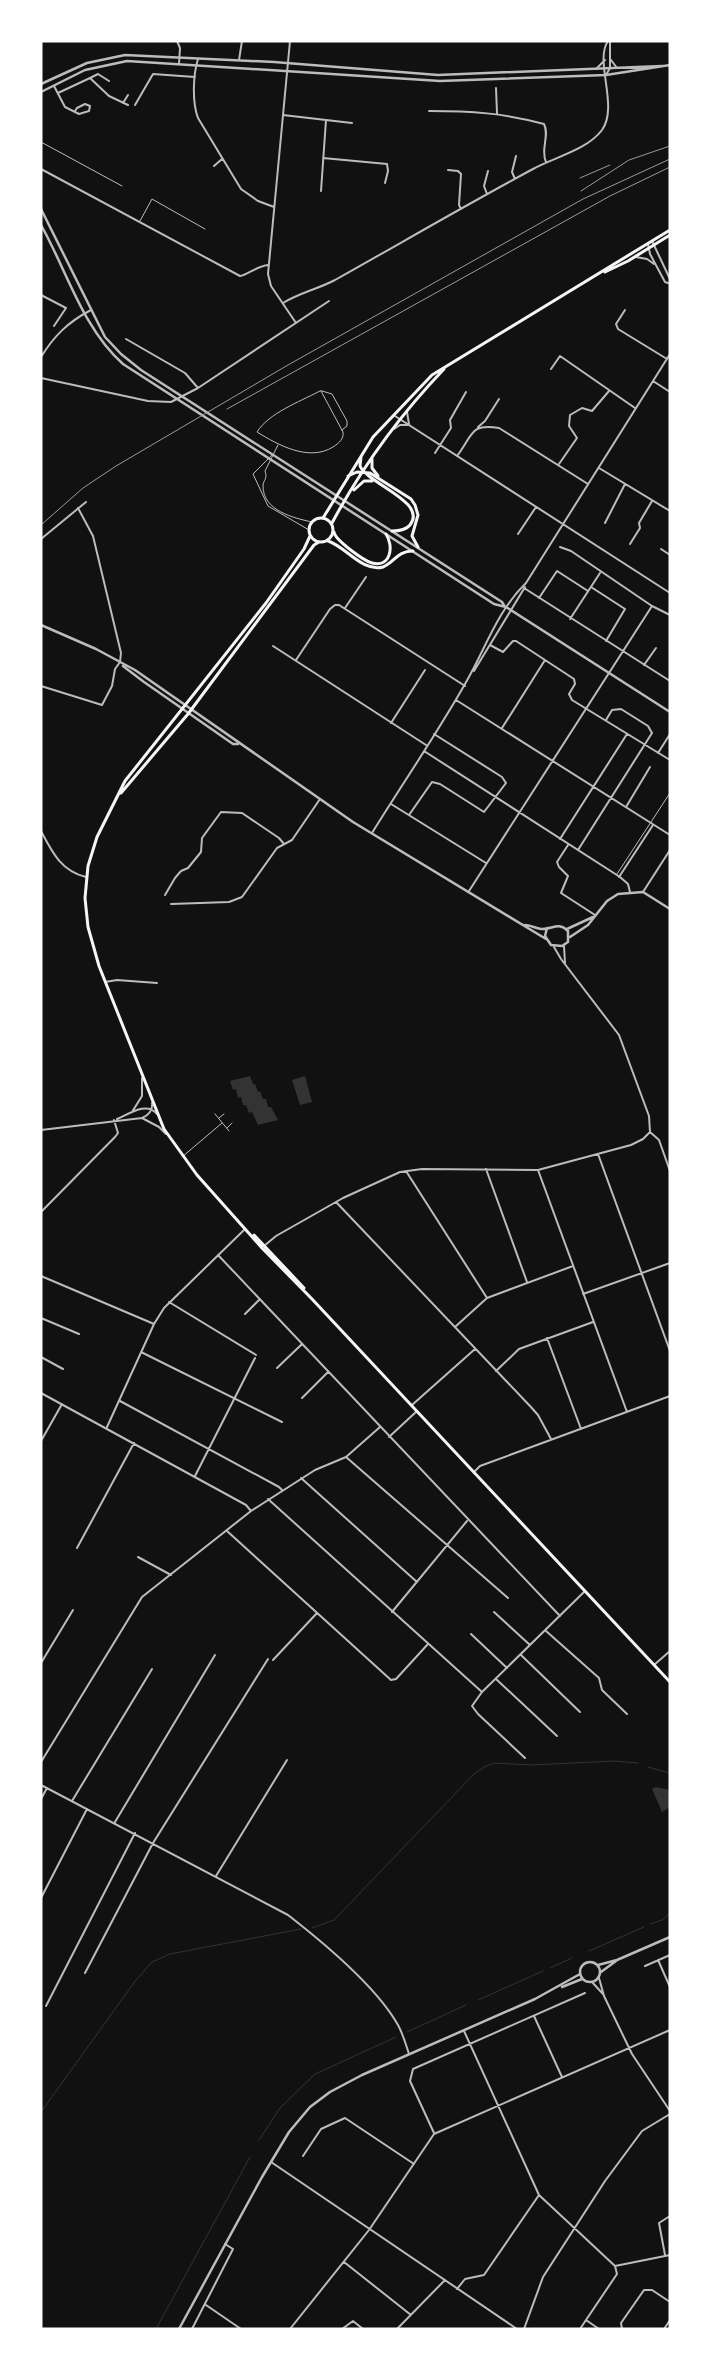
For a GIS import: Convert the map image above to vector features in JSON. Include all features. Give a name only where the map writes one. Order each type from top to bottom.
[{"type":"main road","points":[[670,230],[432,375],[393,414],[346,477],[323,518],[312,522],[309,530],[310,536],[304,549],[266,603],[131,774],[97,837],[87,879],[88,927],[105,982],[158,1116],[168,1137],[182,1157],[264,1247],[294,1275],[312,1299],[670,1682]]},
{"type":"main road","points":[[601,273],[636,257],[670,235]]},
{"type":"main road","points":[[386,534],[392,545],[392,550],[386,560],[377,563],[366,560],[338,540],[332,523],[390,430],[419,394],[449,365]]},
{"type":"main road","points":[[362,454],[360,466],[363,472],[408,502],[413,510],[413,520],[408,526],[399,531],[392,531]]},
{"type":"main road","points":[[372,459],[373,471],[379,478],[415,505],[418,515],[412,536],[418,547]]},
{"type":"main road","points":[[346,477],[354,473],[363,472],[379,478]]},
{"type":"main road","points":[[352,492],[364,481],[376,482]]},
{"type":"main road","points":[[323,518],[332,523]]},
{"type":"main road","points":[[328,541],[334,532]]},
{"type":"main road","points":[[310,536],[319,542]]},
{"type":"main road","points":[[117,797],[192,709],[314,545],[319,542],[328,541],[370,567],[381,567],[400,553],[413,551]]},
{"type":"street","points":[[177,41],[180,48],[179,64]]},
{"type":"street","points":[[239,60],[242,41]]},
{"type":"street","points":[[290,41],[268,264],[269,280],[296,323]]},
{"type":"street","points":[[606,74],[610,68],[609,41]]},
{"type":"street","points":[[283,303],[320,288],[546,162],[590,142],[602,130],[607,118],[605,60],[609,41]]},
{"type":"street","points":[[41,84],[80,65],[104,58],[136,54],[438,75],[668,66]]},
{"type":"street","points":[[199,58],[195,77],[197,115],[243,191],[258,201],[274,207]]},
{"type":"street","points":[[610,59],[617,68]]},
{"type":"street","points":[[222,66],[223,60]]},
{"type":"street","points":[[595,69],[605,60]]},
{"type":"street","points":[[41,92],[76,73],[105,64],[133,61],[440,81],[606,74],[668,66]]},
{"type":"street","points":[[58,93],[98,74],[109,81]]},
{"type":"street","points":[[136,105],[151,75],[195,77]]},
{"type":"street","points":[[90,78],[109,96],[128,105]]},
{"type":"street","points":[[54,86],[65,106],[74,112],[86,113],[89,111],[90,106],[85,104],[74,112]]},
{"type":"street","points":[[496,88],[497,113]]},
{"type":"street","points":[[123,103],[128,95]]},
{"type":"street","points":[[429,111],[457,110],[497,113],[544,124],[546,128],[543,156],[546,162]]},
{"type":"street","points":[[283,115],[352,123]]},
{"type":"street","points":[[321,191],[326,120]]},
{"type":"street","points":[[41,142],[122,186]]},
{"type":"street","points":[[515,179],[512,172],[516,156]]},
{"type":"street","points":[[323,158],[387,164],[388,171],[385,183]]},
{"type":"street","points":[[214,166],[222,159]]},
{"type":"street","points":[[41,169],[240,276],[254,268],[268,264]]},
{"type":"street","points":[[448,170],[458,171],[461,174],[459,205],[461,209]]},
{"type":"street","points":[[487,194],[484,186],[488,171]]},
{"type":"street","points":[[140,221],[152,199],[205,229]]},
{"type":"street","points":[[41,209],[91,310],[113,347],[129,361],[418,547],[502,602],[505,607]]},
{"type":"street","points":[[41,225],[85,313],[107,349],[123,364],[494,604],[512,611],[670,712]]},
{"type":"street","points":[[648,244],[648,249],[664,282],[669,284],[670,279],[652,241]]},
{"type":"street","points":[[636,257],[647,259],[656,265]]},
{"type":"street","points":[[41,295],[66,308],[54,326]]},
{"type":"street","points":[[41,378],[159,403],[171,402],[198,388],[329,301]]},
{"type":"street","points":[[41,357],[60,330],[91,310]]},
{"type":"street","points":[[625,310],[616,324],[618,329],[667,359]]},
{"type":"street","points":[[126,339],[185,373],[198,388]]},
{"type":"street","points":[[372,833],[456,700],[505,607],[526,583],[670,354]]},
{"type":"street","points":[[551,370],[560,356],[636,408]]},
{"type":"street","points":[[653,381],[670,392]]},
{"type":"street","points":[[320,391],[344,436],[342,440],[329,449],[319,453],[300,450],[278,444],[257,432],[263,422],[320,391],[332,394],[347,421],[347,426],[342,430]]},
{"type":"street","points":[[559,464],[576,438],[569,426],[570,415],[582,408],[592,411],[609,391]]},
{"type":"street","points":[[435,453],[451,428],[450,420],[466,392]]},
{"type":"street","points":[[457,456],[476,428],[484,422],[499,399]]},
{"type":"street","points":[[409,408],[406,417],[410,426]]},
{"type":"street","points":[[393,414],[670,593]]},
{"type":"street","points":[[390,430],[400,425],[410,426]]},
{"type":"street","points":[[476,428],[483,426],[505,430],[588,484]]},
{"type":"street","points":[[278,444],[265,471],[267,477],[264,482],[266,498],[277,510],[312,522]]},
{"type":"street","points":[[272,455],[253,474],[262,499],[271,510],[309,530]]},
{"type":"street","points":[[599,467],[670,511]]},
{"type":"street","points":[[605,523],[625,484]]},
{"type":"street","points":[[630,544],[640,528],[639,523],[652,501]]},
{"type":"street","points":[[41,539],[86,502]]},
{"type":"street","points":[[518,534],[536,507]]},
{"type":"street","points":[[41,686],[97,704],[104,703],[112,686],[115,669],[120,662],[121,653],[93,536],[78,508]]},
{"type":"street","points":[[560,547],[571,551],[600,573],[652,606],[670,615]]},
{"type":"street","points":[[661,549],[670,555]]},
{"type":"street","points":[[539,598],[557,571],[588,591]]},
{"type":"street","points":[[570,619],[600,573]]},
{"type":"street","points":[[345,608],[366,577]]},
{"type":"street","points":[[468,679],[512,611],[526,583]]},
{"type":"street","points":[[591,587],[625,609],[606,642]]},
{"type":"street","points":[[524,588],[670,681]]},
{"type":"street","points":[[296,660],[330,609],[337,605],[345,608],[464,686]]},
{"type":"street","points":[[469,891],[652,606]]},
{"type":"street","points":[[41,625],[96,649],[135,670],[233,737],[239,744],[372,833],[546,938],[554,946],[619,1035],[649,1116],[650,1132],[659,1140],[670,1171]]},
{"type":"street","points":[[490,646],[503,652],[511,642],[516,641],[574,679],[575,684],[569,696],[670,760]]},
{"type":"street","points":[[273,646],[426,746]]},
{"type":"street","points":[[644,664],[656,648]]},
{"type":"street","points":[[502,729],[545,660]]},
{"type":"street","points":[[120,662],[133,675],[182,710],[233,744],[239,744]]},
{"type":"street","points":[[392,723],[425,670]]},
{"type":"street","points":[[456,700],[670,835]]},
{"type":"street","points":[[578,850],[652,733],[648,726],[620,708],[612,710],[606,720]]},
{"type":"street","points":[[409,815],[432,782],[440,784],[482,811],[486,811],[506,783],[505,780],[434,734]]},
{"type":"street","points":[[560,839],[627,734]]},
{"type":"street","points":[[658,753],[670,734]]},
{"type":"street","points":[[424,751],[619,877],[628,884],[630,892]]},
{"type":"street","points":[[626,807],[650,767]]},
{"type":"street","points":[[619,877],[670,792]]},
{"type":"street","points":[[171,904],[237,900],[249,889],[277,848],[292,840],[320,799]]},
{"type":"street","points":[[391,804],[486,864]]},
{"type":"street","points":[[165,895],[181,871],[188,868],[201,852],[202,838],[221,812],[242,813],[280,838],[284,844]]},
{"type":"street","points":[[616,875],[651,824]]},
{"type":"street","points":[[41,831],[60,862],[71,872],[87,879]]},
{"type":"street","points":[[568,845],[557,862],[559,867],[568,876],[561,893],[594,916]]},
{"type":"street","points":[[643,892],[670,850]]},
{"type":"street","points":[[565,963],[564,946],[570,937],[588,924],[610,898],[630,892],[643,892],[669,908]]},
{"type":"street","points":[[567,929],[594,916]]},
{"type":"street","points":[[525,924],[547,928],[558,925],[567,929],[570,937]]},
{"type":"street","points":[[546,938],[547,928]]},
{"type":"street","points":[[554,946],[564,946]]},
{"type":"street","points":[[105,982],[117,980],[157,983]]},
{"type":"street","points":[[131,1113],[142,1096],[142,1078]]},
{"type":"street","points":[[41,1130],[142,1118],[150,1114],[152,1102]]},
{"type":"street","points":[[114,1120],[146,1107],[152,1109],[158,1116]]},
{"type":"street","points":[[215,1114],[229,1131]]},
{"type":"street","points":[[218,1118],[224,1114]]},
{"type":"street","points":[[142,1118],[159,1127],[168,1137]]},
{"type":"street","points":[[41,1212],[116,1137],[118,1133],[114,1120]]},
{"type":"street","points":[[182,1157],[222,1123]]},
{"type":"street","points":[[227,1128],[232,1123]]},
{"type":"street","points":[[264,1247],[276,1236],[384,1177],[406,1171],[538,1170],[639,1142],[650,1132]]},
{"type":"street","points":[[598,1154],[670,1351]]},
{"type":"street","points":[[486,1169],[527,1283]]},
{"type":"street","points":[[538,1170],[627,1412]]},
{"type":"street","points":[[406,1171],[487,1298]]},
{"type":"street","points":[[336,1202],[538,1415],[551,1439]]},
{"type":"street","points":[[106,1427],[154,1324],[169,1302],[246,1228]]},
{"type":"street","points":[[218,1255],[560,1616]]},
{"type":"street","points":[[583,1294],[670,1262]]},
{"type":"street","points":[[455,1328],[487,1298],[574,1266]]},
{"type":"street","points":[[41,1276],[154,1324]]},
{"type":"street","points":[[245,1314],[260,1299]]},
{"type":"street","points":[[169,1302],[256,1354]]},
{"type":"street","points":[[41,1318],[79,1334]]},
{"type":"street","points":[[496,1371],[520,1349],[593,1321]]},
{"type":"street","points":[[547,1338],[580,1429]]},
{"type":"street","points":[[277,1368],[302,1344]]},
{"type":"street","points":[[412,1406],[475,1349]]},
{"type":"street","points":[[141,1352],[282,1422]]},
{"type":"street","points":[[41,1357],[63,1370]]},
{"type":"street","points":[[195,1476],[210,1450],[255,1358]]},
{"type":"street","points":[[302,1398],[328,1372]]},
{"type":"street","points":[[41,1393],[195,1476],[246,1505],[251,1510]]},
{"type":"street","points":[[474,1472],[480,1466],[670,1396]]},
{"type":"street","points":[[119,1401],[282,1490]]},
{"type":"street","points":[[41,1441],[62,1404]]},
{"type":"street","points":[[389,1437],[417,1411]]},
{"type":"street","points":[[41,1762],[142,1597],[251,1510],[301,1478],[346,1457],[380,1428]]},
{"type":"street","points":[[77,1548],[134,1443]]},
{"type":"street","points":[[346,1457],[508,1598]]},
{"type":"street","points":[[301,1478],[417,1582]]},
{"type":"street","points":[[268,1499],[482,1692]]},
{"type":"street","points":[[392,1612],[446,1545],[468,1521]]},
{"type":"street","points":[[226,1531],[392,1680],[396,1679],[428,1644]]},
{"type":"street","points":[[138,1557],[171,1575]]},
{"type":"street","points":[[525,1758],[472,1706],[476,1698],[585,1591]]},
{"type":"street","points":[[41,1663],[73,1610]]},
{"type":"street","points":[[494,1612],[530,1645]]},
{"type":"street","points":[[273,1660],[317,1613]]},
{"type":"street","points":[[546,1630],[598,1678],[602,1690],[627,1714]]},
{"type":"street","points":[[471,1634],[507,1668]]},
{"type":"street","points":[[654,1665],[670,1651]]},
{"type":"street","points":[[114,1822],[215,1655]]},
{"type":"street","points":[[520,1655],[580,1712]]},
{"type":"street","points":[[85,1973],[153,1843],[268,1659]]},
{"type":"street","points":[[72,1801],[152,1669]]},
{"type":"street","points":[[496,1678],[557,1736]]},
{"type":"street","points":[[216,1876],[287,1760]]},
{"type":"street","points":[[41,1786],[114,1822],[288,1915],[316,1936],[388,2010],[398,2026],[410,2054]]},
{"type":"street","points":[[41,1799],[47,1788]]},
{"type":"street","points":[[41,1898],[87,1808]]},
{"type":"street","points":[[46,2006],[135,1833]]},
{"type":"street","points":[[598,1966],[617,1960],[670,1937]]},
{"type":"street","points":[[645,1966],[670,1955]]},
{"type":"street","points":[[600,1972],[617,1960]]},
{"type":"street","points":[[658,1960],[670,1988]]},
{"type":"street","points":[[524,2329],[541,2282],[636,2137],[648,2126],[670,2113],[628,2048],[604,1996],[598,1966],[593,1962],[585,1962],[580,1967],[582,1979]]},
{"type":"street","points":[[179,2329],[271,2162],[289,2132],[310,2107],[321,2098],[362,2075],[555,1988],[580,1974]]},
{"type":"street","points":[[592,1982],[599,1978]]},
{"type":"street","points":[[555,1988],[582,1979],[592,1982],[604,1996]]},
{"type":"street","points":[[434,2134],[410,2081],[413,2069],[585,1993]]},
{"type":"street","points":[[534,2016],[562,2077]]},
{"type":"street","points":[[464,2030],[539,2195],[616,2266],[617,2274],[580,2329]]},
{"type":"street","points":[[290,2329],[370,2230],[434,2134],[670,2030]]},
{"type":"street","points":[[303,2156],[321,2128],[345,2118],[414,2164]]},
{"type":"street","points":[[271,2162],[517,2329]]},
{"type":"street","points":[[457,2289],[465,2279],[484,2275],[539,2195]]},
{"type":"street","points":[[665,2256],[659,2223],[670,2216]]},
{"type":"street","points":[[192,2329],[234,2248],[225,2244]]},
{"type":"street","points":[[616,2266],[670,2255]]},
{"type":"street","points":[[344,2262],[411,2314]]},
{"type":"street","points":[[397,2329],[445,2280]]},
{"type":"street","points":[[622,2329],[621,2324],[644,2290],[652,2290],[670,2302]]},
{"type":"street","points":[[206,2305],[241,2329]]},
{"type":"street","points":[[586,2320],[599,2329]]},
{"type":"street","points":[[664,2329],[670,2320]]},
{"type":"street","points":[[342,2329],[353,2321],[363,2329]]},
{"type":"shaded area","points":[[250,1076],[258,1092],[260,1091],[263,1099],[266,1099],[268,1107],[271,1107],[278,1120],[258,1125],[252,1112],[249,1113],[246,1105],[243,1105],[241,1097],[238,1098],[236,1089],[233,1090],[230,1081]]},
{"type":"shaded area","points":[[305,1076],[312,1102],[300,1105],[292,1080]]},
{"type":"shaded area","points":[[656,1787],[670,1790],[670,1807],[662,1812],[652,1789]]},
{"type":"waterway","points":[[312,1928],[334,1920],[474,1774],[486,1766],[494,1763],[531,1765],[614,1761],[638,1763]]},
{"type":"waterway","points":[[648,1767],[670,1773]]},
{"type":"waterway","points":[[650,1924],[662,1920],[670,1913]]},
{"type":"waterway","points":[[589,1951],[644,1927]]},
{"type":"waterway","points":[[41,2112],[136,1980],[152,1962],[170,1954],[301,1929]]},
{"type":"waterway","points":[[550,1968],[572,1958]]},
{"type":"waterway","points":[[478,2000],[543,1971]]},
{"type":"waterway","points":[[407,2032],[466,2005]]},
{"type":"waterway","points":[[259,2140],[280,2108],[315,2074],[396,2037]]},
{"type":"waterway","points":[[156,2329],[250,2157]]},
{"type":"railway","points":[[581,191],[629,160],[670,146]]},
{"type":"railway","points":[[41,525],[83,488],[116,466],[288,365],[583,199],[670,159]]},
{"type":"railway","points":[[580,178],[610,165]]},
{"type":"railway","points":[[227,409],[610,196],[670,167]]}]
